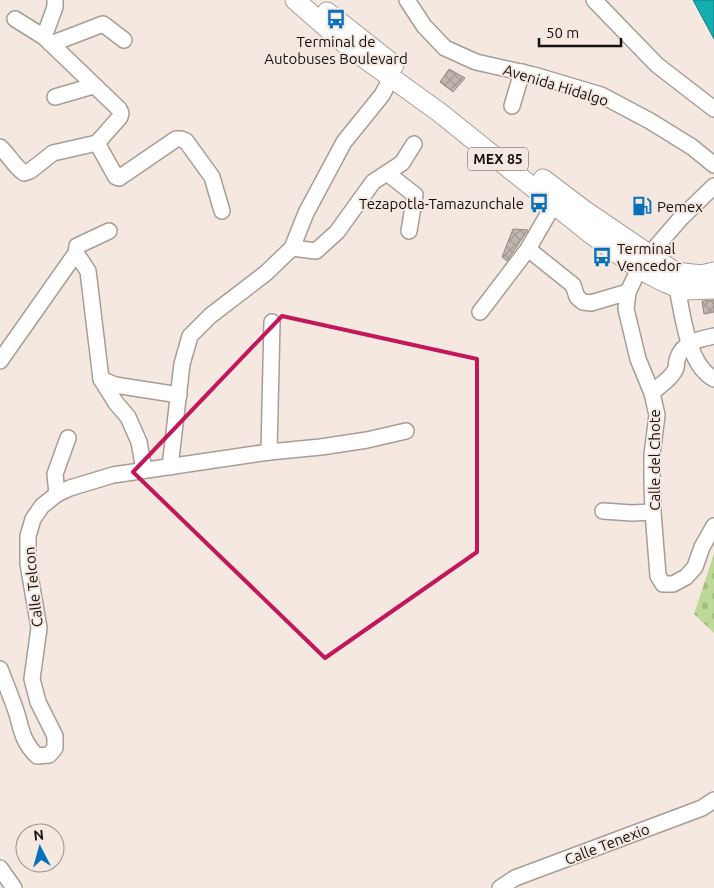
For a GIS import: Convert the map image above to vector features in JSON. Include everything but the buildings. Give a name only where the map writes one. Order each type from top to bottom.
[{"type":"main road","name":"MEX 85","points":[[295,0],[350,48],[392,78],[442,108],[584,210],[666,283],[684,290],[714,289]]},
{"type":"main road","name":"MEX 85","points":[[314,0],[554,204],[644,262],[674,272],[701,275],[714,272]]},
{"type":"street","points":[[48,41],[56,7],[54,0]]},
{"type":"street","name":"Avenida Hidalgo","points":[[407,0],[424,26],[445,48],[476,62],[522,72],[600,95],[650,121],[692,147],[714,165]]},
{"type":"street","points":[[594,0],[657,65],[714,109]]},
{"type":"street","points":[[0,147],[18,169],[24,173],[30,171],[54,153],[97,143],[120,117],[121,113],[48,41],[15,19]]},
{"type":"street","points":[[48,41],[103,24],[124,40]]},
{"type":"street","points":[[512,106],[522,72]]},
{"type":"street","points":[[170,467],[182,364],[190,336],[210,316],[266,273],[292,248],[306,213],[344,142],[382,95],[392,78]]},
{"type":"street","points":[[55,97],[93,86]]},
{"type":"street","points":[[97,143],[116,177],[119,178],[176,139],[186,141],[212,177],[222,211]]},
{"type":"street","points":[[292,248],[316,251],[337,232],[372,182],[402,163],[414,144]]},
{"type":"street","points":[[387,173],[415,195],[409,231]]},
{"type":"street","name":"Calle del Chote","points":[[714,186],[681,218],[644,262],[628,292],[626,309],[638,360],[652,394],[657,415],[652,455],[653,512],[658,576],[663,584],[673,584],[686,577],[695,567],[702,547],[714,526]]},
{"type":"street","points":[[480,312],[528,249],[554,204]]},
{"type":"street","points":[[0,361],[76,253],[77,246],[109,231]]},
{"type":"street","points":[[528,249],[573,285],[577,297],[583,302],[591,303],[628,292]]},
{"type":"street","points":[[76,253],[88,272],[101,379],[116,403],[128,417],[139,442],[144,470]]},
{"type":"street","points":[[677,288],[688,343],[698,364],[706,374],[714,379]]},
{"type":"street","points":[[269,452],[272,322]]},
{"type":"street","points":[[652,394],[677,368],[677,359],[688,343],[714,336]]},
{"type":"street","points":[[101,379],[115,385],[179,395]]},
{"type":"street","name":"Calle Telcon","points":[[0,669],[23,737],[37,756],[49,755],[55,748],[55,736],[38,702],[32,679],[39,628],[28,564],[28,536],[33,519],[42,506],[57,494],[70,488],[113,475],[269,452],[321,447],[367,440],[406,431]]},
{"type":"street","points":[[57,494],[56,474],[68,438]]},
{"type":"street","points":[[603,511],[653,512]]},
{"type":"street","name":"Calle Tenexio","points":[[500,888],[515,878],[702,808],[714,800]]},
{"type":"street","points":[[0,868],[14,888]]},
{"type":"highlighted area","points":[[282,316],[477,359],[477,552],[325,658],[133,472]]},
{"type":"green space","points":[[714,554],[714,633],[694,614]]},
{"type":"water","points":[[693,0],[714,0],[714,39]]},
{"type":"place","name":"Terminal de Autobuses Boulevard","points":[[336,19]]},
{"type":"place","name":"Tezapotla-Tamazunchale","points":[[539,203]]},
{"type":"place","name":"Pemex","points":[[642,206]]},
{"type":"place","name":"Terminal Vencedor","points":[[602,257]]}]
